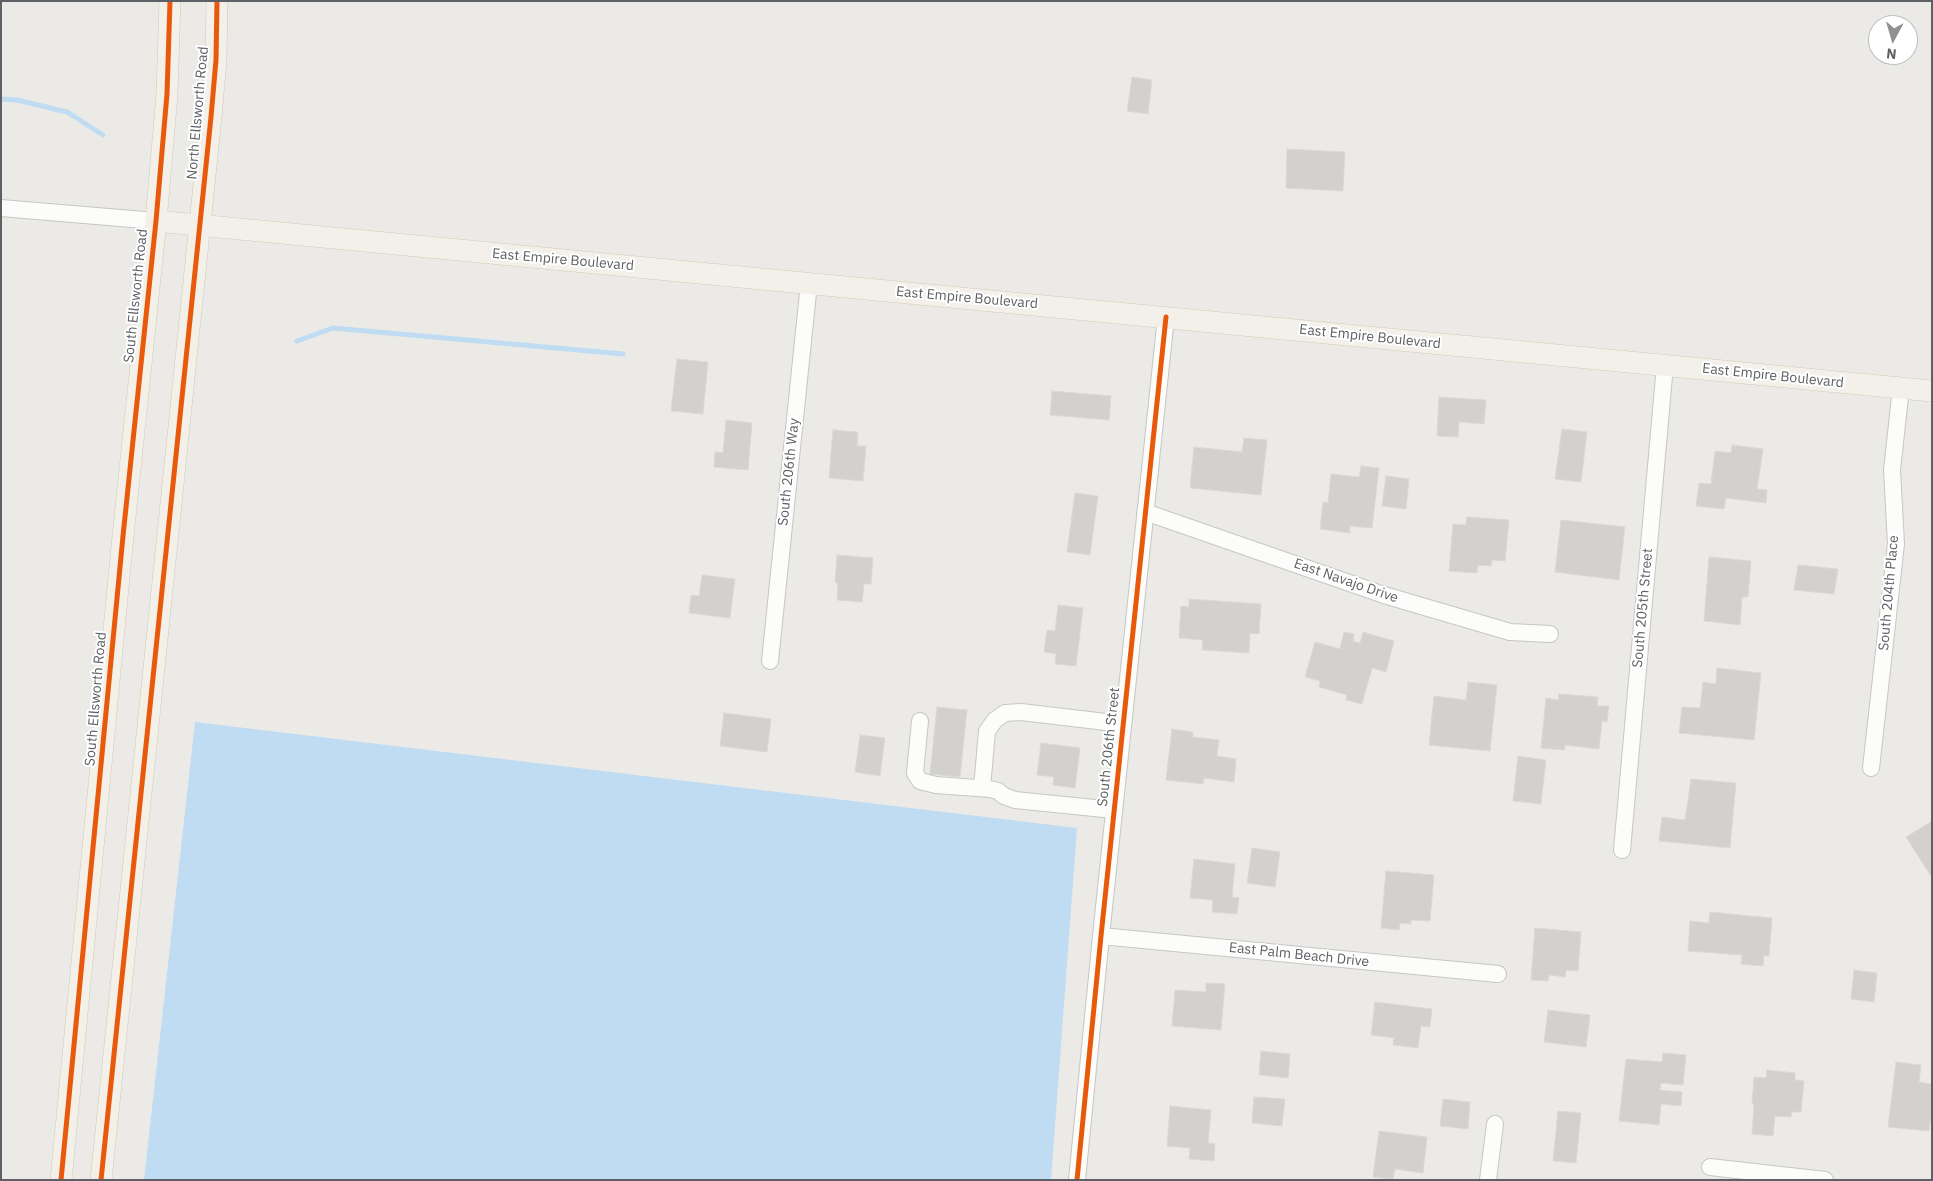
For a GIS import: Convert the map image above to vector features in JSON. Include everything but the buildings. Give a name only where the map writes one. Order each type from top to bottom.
[{"type":"main road","points":[[156,221],[167,94],[170,1]]},
{"type":"main road","name":"North Ellsworth Road","points":[[198,226],[215,70],[217,1]]},
{"type":"main road","name":"East Empire Boulevard","points":[[156,221],[1932,391]]},
{"type":"main road","name":"South Ellsworth Road","points":[[61,1180],[123,536],[156,221]]},
{"type":"main road","points":[[101,1180],[198,226]]},
{"type":"street","name":"East Empire Boulevard","points":[[1,208],[156,221]]},
{"type":"street","name":"South 206th Way","points":[[770,661],[809,283]]},
{"type":"street","name":"South 206th Street","points":[[1077,1180],[1166,317]]},
{"type":"street","name":"South 205th Street","points":[[1622,850],[1665,365]]},
{"type":"street","name":"South 204th Place","points":[[1871,768],[1896,544],[1892,470],[1901,388]]},
{"type":"street","name":"East Navajo Drive","points":[[1145,512],[1384,595],[1510,632],[1550,634]]},
{"type":"street","points":[[982,788],[987,732],[995,720],[1005,713],[1021,712],[1123,724]]},
{"type":"street","points":[[920,721],[915,773],[920,781],[936,786],[982,788],[998,792],[1014,800],[1114,810]]},
{"type":"street","name":"East Palm Beach Drive","points":[[1101,936],[1498,974]]},
{"type":"street","points":[[1488,1180],[1495,1124]]},
{"type":"street","points":[[1710,1168],[1826,1180]]},
{"type":"water","points":[[195,722],[1077,828],[1051,1180],[144,1180]]},
{"type":"waterway","points":[[1,99],[17,100],[67,112],[103,135]]},
{"type":"waterway","points":[[297,341],[333,328],[623,354]]},
{"type":"cycle path","points":[[61,1180],[123,536],[156,221],[167,94],[170,1]]},
{"type":"cycle path","points":[[101,1180],[211,117],[216,60],[217,1]]},
{"type":"cycle path","points":[[1077,1180],[1166,317]]}]
